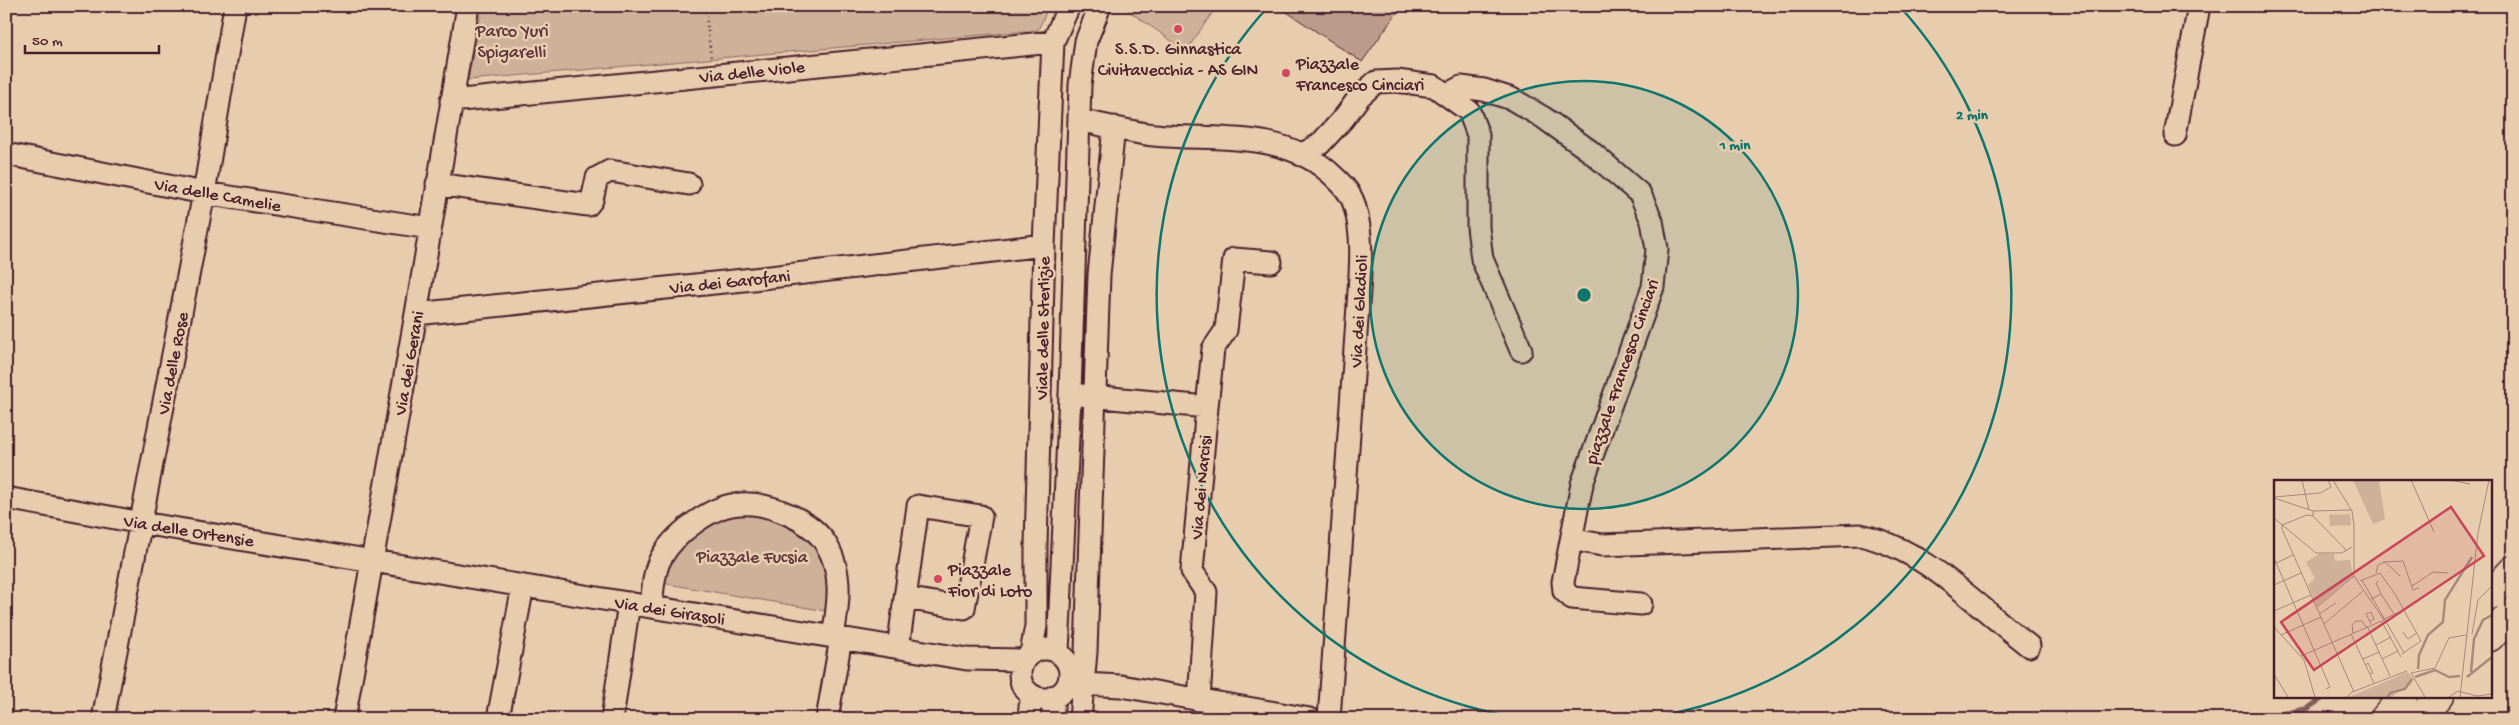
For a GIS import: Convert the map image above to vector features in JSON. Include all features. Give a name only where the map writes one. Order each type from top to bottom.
[{"type":"highway","points":[[2492,594],[2513,570]]},
{"type":"highway","points":[[2492,635],[2513,611]]},
{"type":"highway","points":[[2384,719],[2401,698]]},
{"type":"highway","points":[[2420,719],[2437,698]]},
{"type":"street","name":"Via delle Rose","points":[[103,719],[204,192],[235,6]]},
{"type":"street","name":"Via dei Gerani","points":[[344,719],[416,314],[468,6]]},
{"type":"street","name":"Viale delle Sterlizie","points":[[1027,689],[1020,669],[1028,657],[1036,626],[1036,546],[1044,244],[1053,42],[1069,6]]},
{"type":"street","name":"Viale delle Sterlizie","points":[[1080,719],[1069,677],[1070,394],[1080,85],[1086,40],[1100,6]]},
{"type":"street","points":[[2175,135],[2199,6]]},
{"type":"street","name":"Via delle Viole","points":[[451,101],[1053,42]]},
{"type":"street","points":[[1301,154],[1320,144],[1343,120],[1360,96],[1376,82],[1397,81],[1434,86],[1470,111],[1478,135],[1478,227],[1482,259],[1521,350]]},
{"type":"street","name":"piazzale Francesco Cinciari","points":[[1448,94],[1461,87],[1484,90],[1512,99],[1544,118],[1590,151],[1640,194],[1652,221],[1657,250],[1653,287],[1582,484],[1563,582],[1564,591],[1572,598],[1641,604]]},
{"type":"street","name":"Via dei Gladioli","points":[[1079,120],[1154,135],[1238,138],[1281,145],[1318,162],[1342,183],[1354,203],[1361,238],[1346,499],[1329,719]]},
{"type":"street","name":"Viale delle Sterlizie","points":[[1052,719],[1069,677],[1095,396],[1098,275],[1114,127]]},
{"type":"street","name":"Via delle Camelie","points":[[6,154],[204,192],[430,228]]},
{"type":"street","points":[[437,184],[588,204],[592,200],[597,178],[610,171],[689,184]]},
{"type":"street","name":"Via dei Garofani","points":[[416,314],[743,280],[1044,244]]},
{"type":"street","name":"Via dei Narcisi","points":[[1199,700],[1206,592],[1192,570],[1213,349],[1226,330],[1234,259],[1271,262]]},
{"type":"street","points":[[1070,394],[1207,407]]},
{"type":"street","name":"Via delle Ortensie","points":[[6,498],[142,523],[373,561]]},
{"type":"street","points":[[651,606],[655,577],[661,558],[678,537],[694,523],[715,510],[740,504],[764,507],[786,513],[807,524],[826,544],[838,578],[837,638],[827,719]]},
{"type":"street","points":[[898,648],[905,598],[918,506],[981,516],[964,608],[905,598]]},
{"type":"street","points":[[1572,536],[1581,541],[1602,545],[1860,535],[1881,539],[1906,552],[1939,574],[2029,646]]},
{"type":"street","name":"Via dei Girasoli","points":[[373,561],[967,659],[1028,657],[1040,649],[1069,677],[1041,698],[967,659]]},
{"type":"street","points":[[498,719],[523,586]]},
{"type":"street","points":[[612,719],[629,603]]},
{"type":"street","points":[[1069,677],[1310,719]]},
{"type":"street","points":[[1027,689],[1029,719]]},
{"type":"path","points":[[705,6],[713,75]]},
{"type":"green space","name":"Parco Yuri Spigarelli","points":[[482,6],[1049,6],[1038,30],[468,80]]},
{"type":"green space","name":"S.S.D. Ginnastica Civitavecchia - AS GIN","points":[[1122,6],[1217,6],[1186,51]]},
{"type":"green space","name":"Piazzale Fucsia","points":[[748,513],[786,522],[812,541],[819,551],[828,573],[832,612],[662,583],[668,567],[683,542],[719,518]]},
{"type":"building","points":[[1278,6],[1390,6],[1398,11],[1362,62]]},
{"type":"waterway","points":[[2232,719],[2265,718],[2306,709],[2323,698]]},
{"type":"place","name":"S.S.D. Ginnastica Civitavecchia - AS GIN","points":[[1178,29]]},
{"type":"place","name":"Piazzale Francesco Cinciari","points":[[1286,73]]},
{"type":"place","name":"Piazzale Fior di Loto","points":[[938,579]]}]
